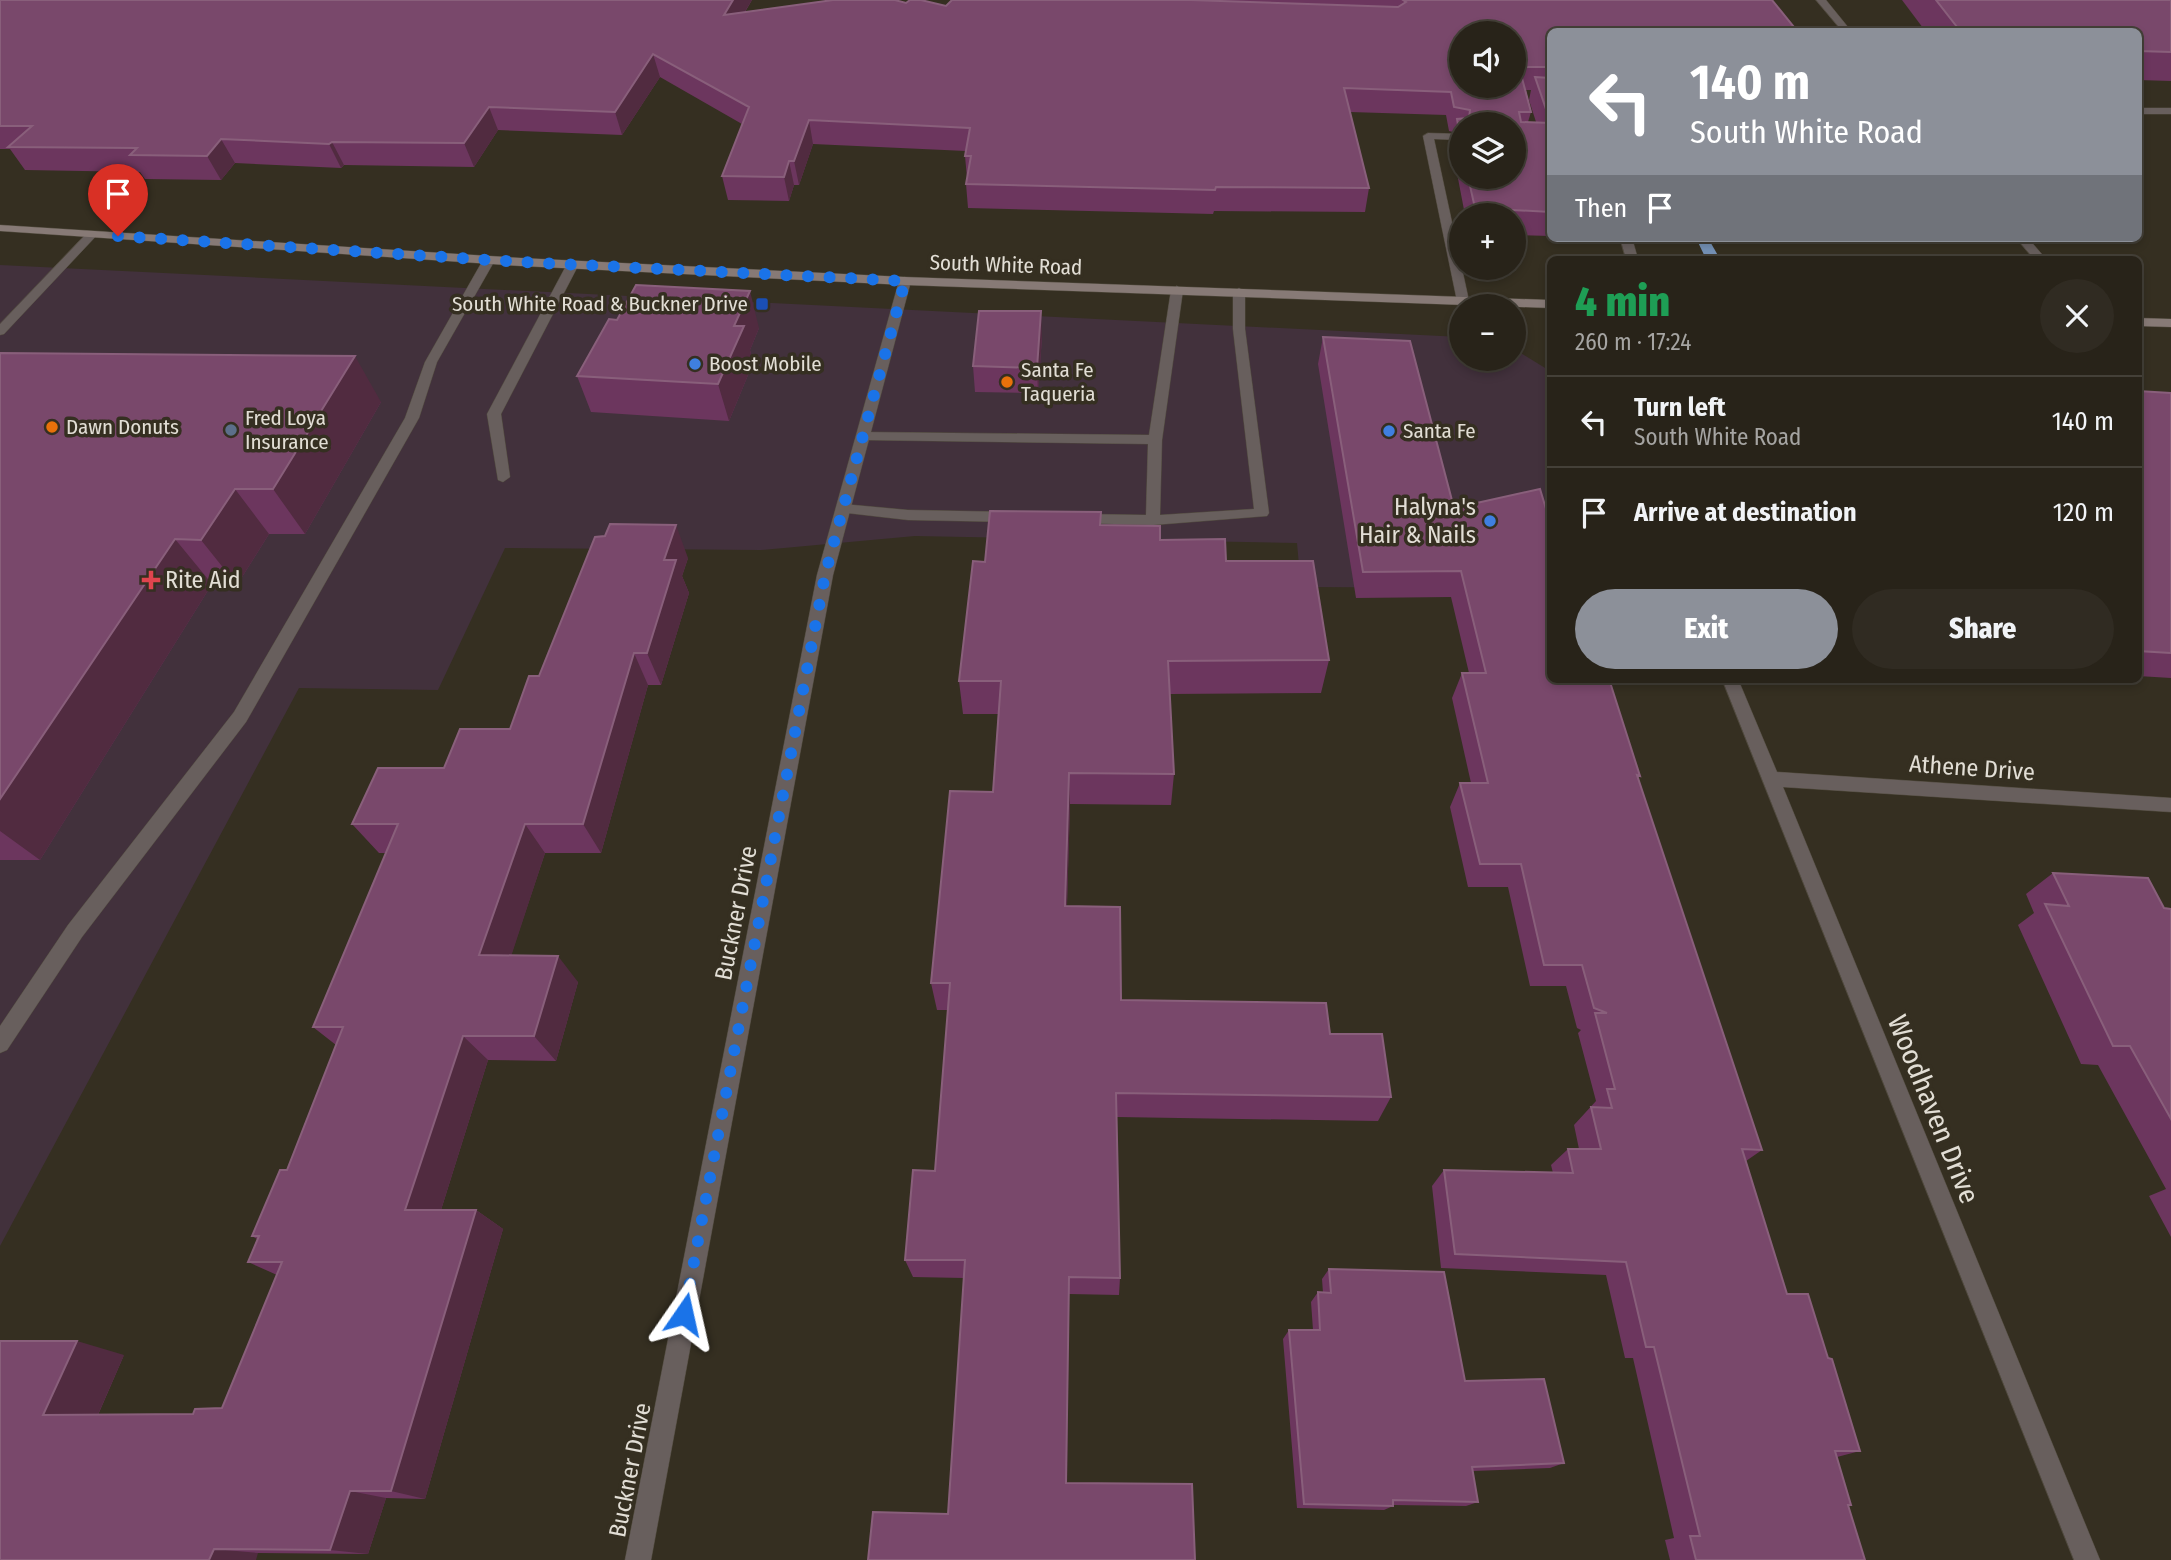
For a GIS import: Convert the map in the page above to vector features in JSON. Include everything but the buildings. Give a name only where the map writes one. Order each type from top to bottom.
[{"type":"main road","name":"South White Road","points":[[0,228],[489,260],[905,281],[1449,300]]},
{"type":"main road","name":"South White Road","points":[[1526,303],[1547,304]]},
{"type":"main road","points":[[2142,322],[2171,323]]},
{"type":"street","points":[[1821,0],[1845,28]]},
{"type":"street","points":[[2142,111],[2171,111]]},
{"type":"street","points":[[1449,137],[1428,136],[1462,294]]},
{"type":"street","points":[[0,331],[92,234]]},
{"type":"street","points":[[2025,242],[2037,256]]},
{"type":"street","points":[[0,1043],[75,931],[240,717],[412,418],[431,362],[489,260]]},
{"type":"street","points":[[503,477],[494,414],[573,264]]},
{"type":"street","name":"Buckner Drive","points":[[638,1560],[825,575],[905,281]]},
{"type":"street","points":[[1153,520],[1155,440],[1177,290]]},
{"type":"street","points":[[1058,518],[1153,520],[1262,513],[1239,329],[1239,292]]},
{"type":"street","points":[[863,436],[1155,440]]},
{"type":"street","points":[[843,509],[908,515],[1030,517]]},
{"type":"street","name":"Woodhaven Drive","points":[[1732,683],[2087,1560]]},
{"type":"street","name":"Athene Drive","points":[[1770,779],[2171,805]]},
{"type":"shaded area","points":[[0,265],[1449,336],[1449,371],[1526,371],[1526,356],[1547,369],[1547,588],[1301,587],[1297,543],[915,536],[761,550],[505,548],[438,690],[299,688],[0,1246]]},
{"type":"waterway","points":[[1704,242],[1711,256]]},
{"type":"place","name":"South White Road & Buckner Drive","points":[[762,304]]},
{"type":"place","name":"Boost Mobile","points":[[695,364]]},
{"type":"place","name":"Santa Fe Taqueria","points":[[1007,382]]},
{"type":"place","name":"Dawn Donuts","points":[[52,427]]},
{"type":"place","name":"Fred Loya Insurance","points":[[231,430]]},
{"type":"place","name":"Santa Fe","points":[[1389,431]]},
{"type":"place","name":"Halyna's Hair & Nails","points":[[1490,521]]},
{"type":"place","name":"Rite Aid","points":[[151,580]]},
{"type":"route","points":[[118,236],[521,262],[905,281],[825,575],[684,1314]]}]
